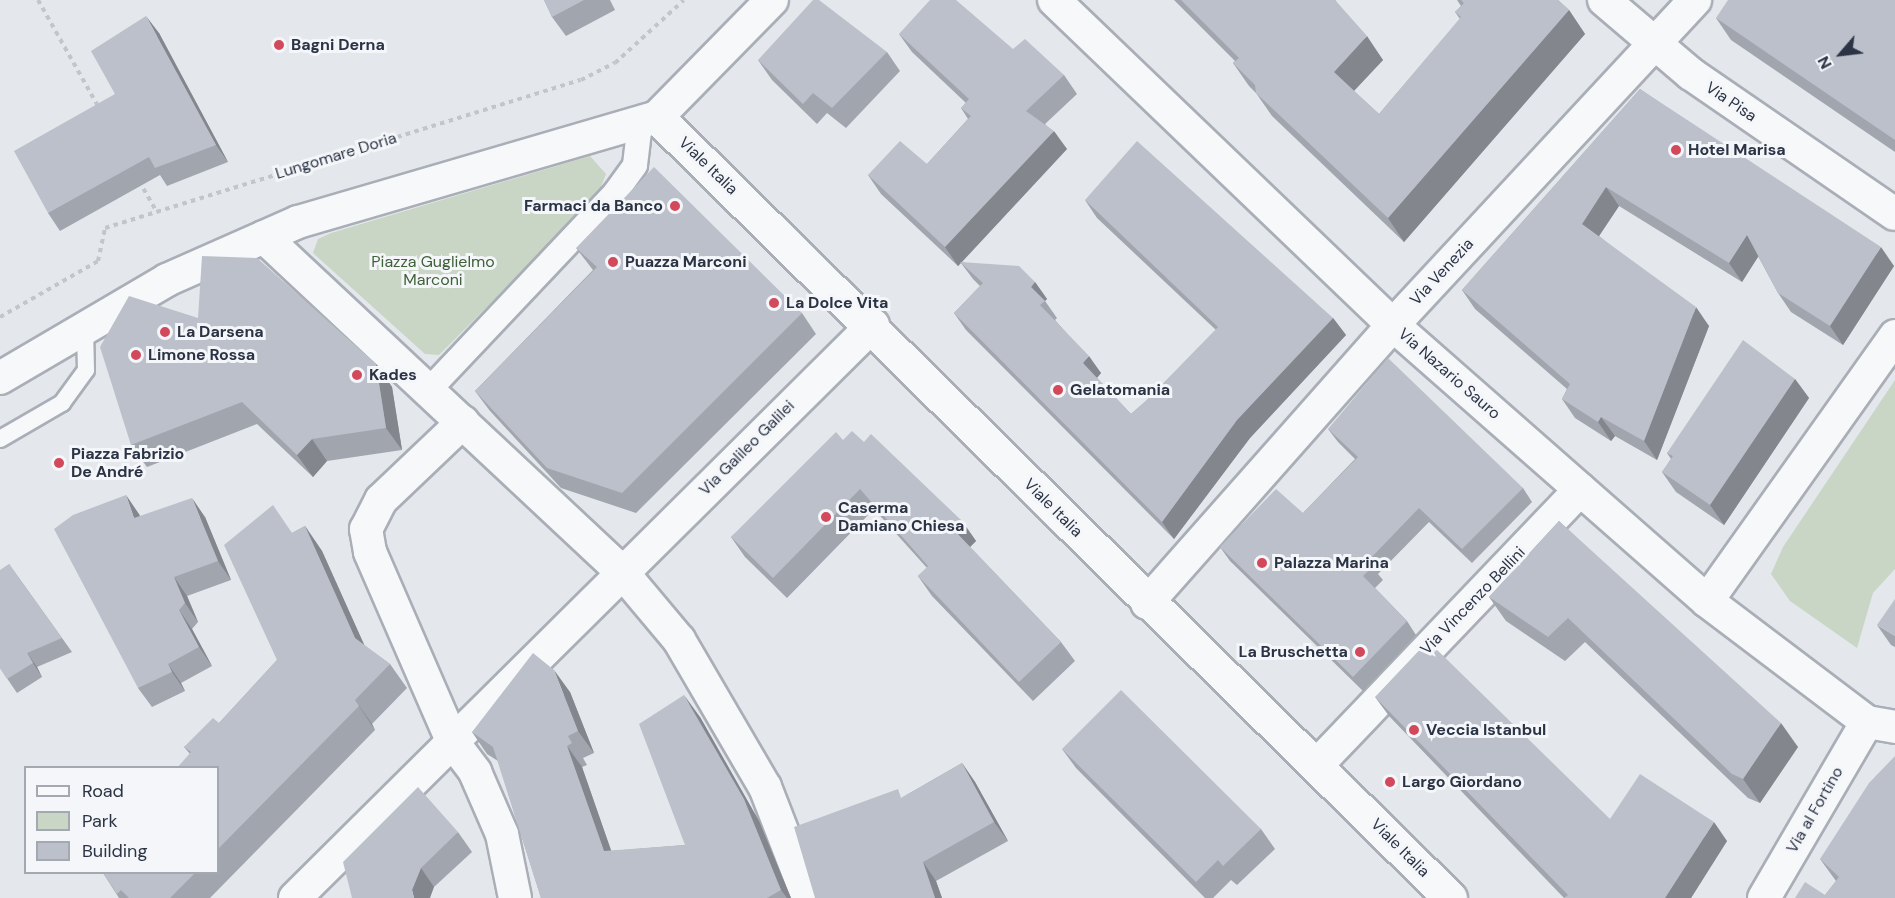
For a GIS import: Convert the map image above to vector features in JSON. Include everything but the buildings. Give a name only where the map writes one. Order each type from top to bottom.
[{"type":"street","points":[[0,378],[167,280],[298,222],[648,120],[772,0]]},
{"type":"street","name":"Via Nazario Sauro","points":[[1054,0],[1393,325],[1580,490],[1707,601],[1881,724]]},
{"type":"street","name":"Via Pisa","points":[[1604,0],[1691,74],[1895,214]]},
{"type":"street","name":"Via Venezia","points":[[1147,603],[1393,325],[1695,0]]},
{"type":"street","points":[[429,390],[615,194],[635,165],[648,120]]},
{"type":"street","name":"Viale Italia","points":[[648,120],[873,325],[1147,603],[1317,765],[1450,898]]},
{"type":"street","points":[[264,237],[622,572],[679,640],[740,738],[776,809],[808,898]]},
{"type":"street","name":"Via Galileo Galilei","points":[[295,898],[873,325]]},
{"type":"street","points":[[1707,601],[1895,336]]},
{"type":"street","points":[[463,422],[381,500],[366,529],[370,552],[452,741],[475,772],[502,834],[515,898]]},
{"type":"street","name":"Via Vincenzo Bellini","points":[[1317,765],[1580,490]]},
{"type":"street","name":"Via al Fortino","points":[[1764,898],[1881,724]]},
{"type":"lane","points":[[0,439],[62,403],[86,370],[85,328]]},
{"type":"path","points":[[38,0],[100,111]]},
{"type":"path","name":"Lungomare Doria","points":[[0,318],[98,261],[105,228],[581,80],[615,63],[684,0]]},
{"type":"path","points":[[134,171],[157,212]]},
{"type":"green space","name":"Piazza Guglielmo Marconi","points":[[590,156],[606,174],[597,197],[439,355],[425,354],[313,253],[318,239],[331,233]]},
{"type":"green space","points":[[1895,380],[1895,569],[1873,593],[1857,648],[1790,601],[1771,574],[1783,547]]},
{"type":"place","name":"Bagni Derna","points":[[279,45]]},
{"type":"place","name":"Hotel Marisa","points":[[1676,150]]},
{"type":"place","name":"Farmaci da Banco","points":[[675,206]]},
{"type":"place","name":"Puazza Marconi","points":[[613,262]]},
{"type":"place","name":"La Dolce Vita","points":[[774,303]]},
{"type":"place","name":"La Darsena","points":[[165,332]]},
{"type":"place","name":"Limone Rossa","points":[[136,355]]},
{"type":"place","name":"Kades","points":[[357,375]]},
{"type":"place","name":"Gelatomania","points":[[1058,390]]},
{"type":"place","name":"Piazza Fabrizio De André","points":[[59,463]]},
{"type":"place","name":"Caserma Damiano Chiesa","points":[[826,517]]},
{"type":"place","name":"Palazza Marina","points":[[1262,563]]},
{"type":"place","name":"La Bruschetta","points":[[1360,652]]},
{"type":"place","name":"Veccia Istanbul","points":[[1414,730]]},
{"type":"place","name":"Largo Giordano","points":[[1390,782]]}]
